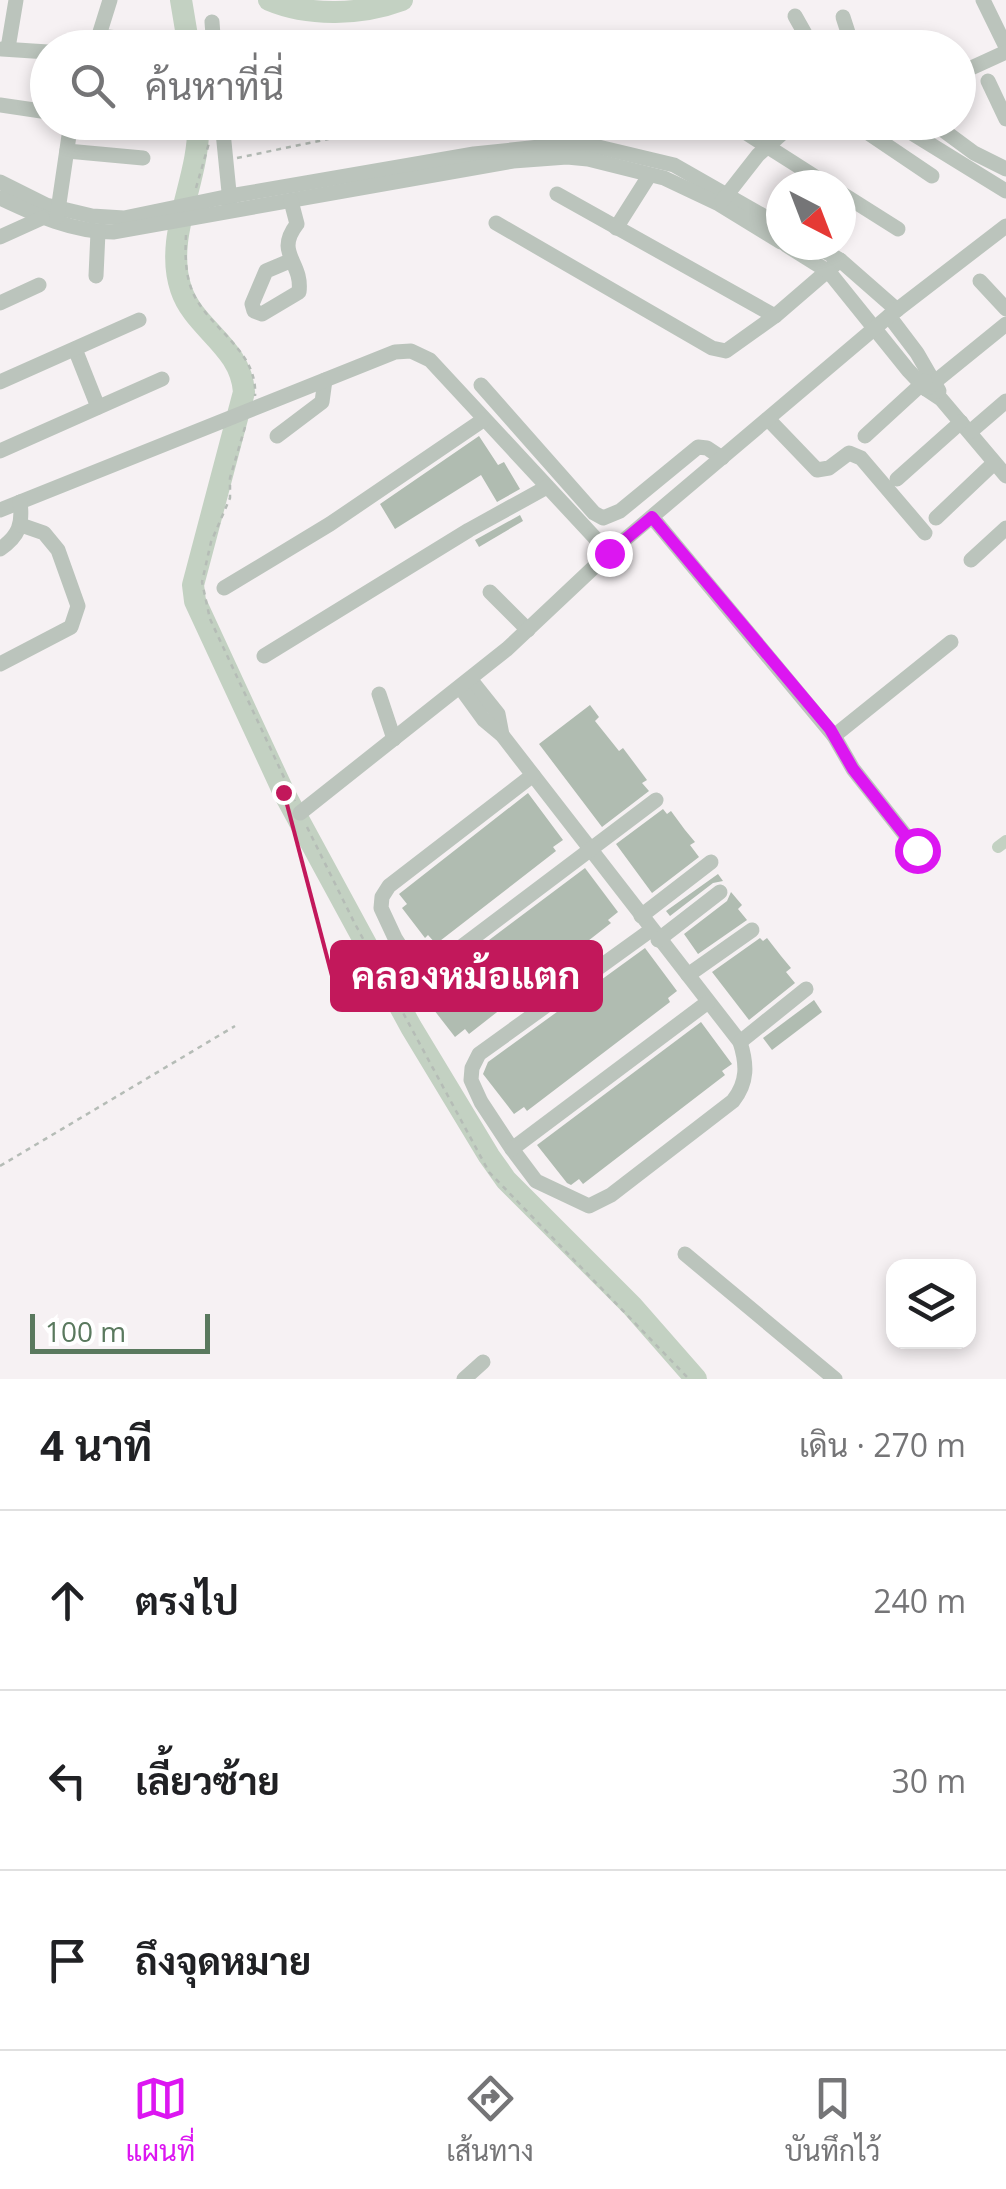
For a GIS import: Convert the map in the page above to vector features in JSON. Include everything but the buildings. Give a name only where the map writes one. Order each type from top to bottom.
[{"type":"street","points":[[16,0],[4,48],[30,50]]},
{"type":"street","points":[[95,0],[110,1],[101,30]]},
{"type":"street","points":[[976,65],[1006,49],[984,0]]},
{"type":"street","points":[[795,16],[803,30]]},
{"type":"street","points":[[843,17],[848,30]]},
{"type":"street","points":[[212,22],[213,30]]},
{"type":"street","points":[[988,81],[1006,119]]},
{"type":"street","points":[[0,105],[30,109]]},
{"type":"street","points":[[52,216],[69,140]]},
{"type":"street","points":[[224,140],[230,204]]},
{"type":"street","points":[[757,140],[804,170]]},
{"type":"street","points":[[724,199],[776,140]]},
{"type":"street","points":[[879,140],[932,176]]},
{"type":"street","points":[[923,140],[1006,191]]},
{"type":"street","points":[[956,140],[1006,169]]},
{"type":"street","points":[[230,204],[590,145],[674,165],[766,231]]},
{"type":"street","points":[[67,151],[144,158]]},
{"type":"street","points":[[513,155],[588,158],[681,184],[766,219]]},
{"type":"street","points":[[0,198],[98,232],[200,204],[291,200],[384,176]]},
{"type":"street","points":[[616,228],[648,176]]},
{"type":"street","points":[[0,182],[52,216]]},
{"type":"street","points":[[557,194],[775,316]]},
{"type":"street","points":[[291,200],[297,224],[286,244],[292,260]]},
{"type":"street","points":[[856,202],[898,229]]},
{"type":"street","points":[[0,237],[52,216],[156,218]]},
{"type":"street","points":[[496,222],[720,351],[734,348],[835,266]]},
{"type":"street","points":[[300,813],[465,683],[609,553],[876,327],[1006,226]]},
{"type":"street","points":[[96,276],[98,232]]},
{"type":"street","points":[[821,260],[835,266],[876,327],[929,383],[1003,473],[936,518]]},
{"type":"street","points":[[829,260],[893,313],[929,383]]},
{"type":"street","points":[[980,281],[1006,309]]},
{"type":"street","points":[[2,296],[39,285]]},
{"type":"street","points":[[0,382],[139,320]]},
{"type":"street","points":[[866,436],[1006,324]]},
{"type":"street","points":[[75,348],[98,408]]},
{"type":"street","points":[[0,510],[221,422],[262,398],[325,380],[395,352],[411,351],[430,360],[609,553]]},
{"type":"street","points":[[0,451],[162,379]]},
{"type":"street","points":[[277,436],[322,402],[325,380]]},
{"type":"street","points":[[481,385],[594,514],[603,518],[611,518],[698,447],[722,458]]},
{"type":"street","points":[[897,478],[1006,401]]},
{"type":"street","points":[[768,419],[817,470],[830,468],[850,453],[861,458],[925,534]]},
{"type":"street","points":[[224,588],[330,524],[483,420]]},
{"type":"street","points":[[264,656],[469,530],[547,488]]},
{"type":"street","points":[[0,549],[14,539],[21,526],[20,502]]},
{"type":"street","points":[[652,517],[834,736],[853,769],[917,850]]},
{"type":"street","points":[[0,664],[71,627],[78,606],[50,538],[21,526]]},
{"type":"street","points":[[971,560],[1006,528]]},
{"type":"street","points":[[490,592],[528,630]]},
{"type":"street","points":[[834,736],[952,642]]},
{"type":"street","points":[[465,683],[498,714],[502,735],[655,935],[740,1042],[746,1062],[742,1090],[733,1102],[600,1202],[589,1206],[536,1181],[481,1102],[471,1080],[479,1054],[655,935],[720,892]]},
{"type":"street","points":[[379,694],[394,739]]},
{"type":"street","points":[[533,775],[390,886],[382,897],[381,908],[410,962],[421,968],[436,966],[656,800]]},
{"type":"street","points":[[641,916],[711,862]]},
{"type":"street","points":[[688,976],[752,930]]},
{"type":"street","points":[[740,1042],[806,989]]},
{"type":"street","points":[[512,1150],[708,1002]]},
{"type":"street","points":[[685,1254],[835,1379]]},
{"type":"street","points":[[464,1379],[483,1362]]},
{"type":"path","points":[[226,160],[323,140]]},
{"type":"path","points":[[200,204],[210,142]]},
{"type":"path","points":[[186,234],[188,278],[196,298],[241,352],[262,398]]},
{"type":"path","points":[[245,428],[230,478],[230,498],[211,542],[202,592],[210,619],[300,813]]},
{"type":"path","points":[[0,1166],[235,1026]]},
{"type":"waterway","points":[[181,0],[186,30]]},
{"type":"waterway","points":[[269,0],[301,9],[336,12],[370,9],[402,0]]},
{"type":"waterway","points":[[197,140],[179,227],[177,269],[187,303],[235,362],[244,392],[193,585],[195,601],[284,793],[411,1027],[489,1156],[506,1180],[632,1306],[696,1379]]},
{"type":"waterway","points":[[998,847],[1006,841]]},
{"type":"place","name":"คลองหม้อแตก","points":[[284,793]]},
{"type":"route","points":[[609,553],[652,517],[830,729],[853,769],[917,850]]}]
